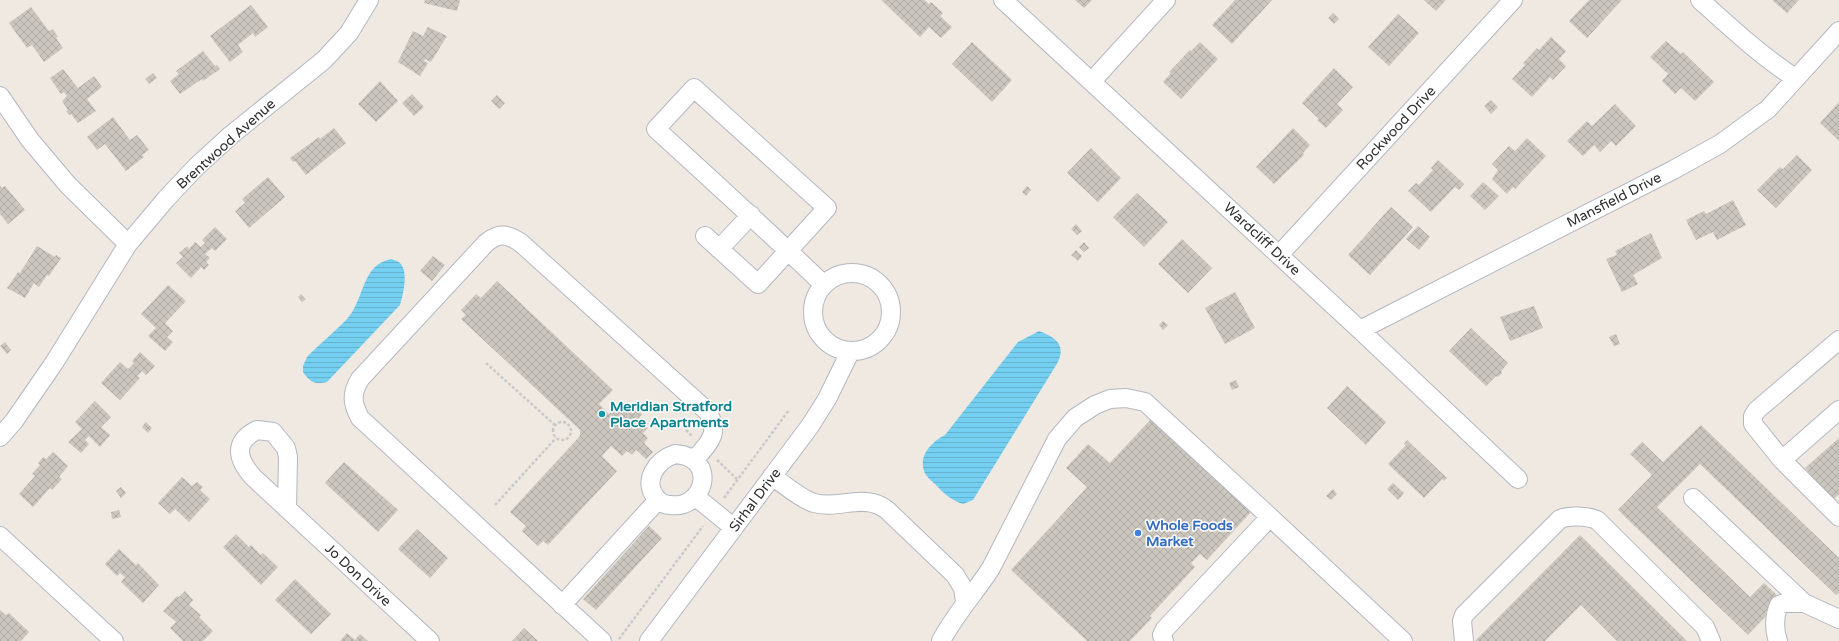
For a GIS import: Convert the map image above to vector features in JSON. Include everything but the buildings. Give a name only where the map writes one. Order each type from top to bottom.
[{"type":"street","name":"Brentwood Avenue","points":[[0,437],[14,421],[54,363],[128,244],[196,166],[324,60],[349,33],[369,0]]},
{"type":"street","name":"Wardcliff Drive","points":[[1004,0],[1360,330],[1518,479]]},
{"type":"street","points":[[1092,81],[1166,0]]},
{"type":"street","name":"Rockwood Drive","points":[[1279,255],[1513,0]]},
{"type":"street","points":[[1700,0],[1746,42],[1770,61],[1796,78]]},
{"type":"street","name":"Mansfield Drive","points":[[1360,330],[1666,174],[1720,144],[1768,109],[1839,31]]},
{"type":"street","points":[[705,236],[758,284],[788,251],[827,208],[694,88],[656,129],[751,215],[788,251],[824,284]]},
{"type":"street","points":[[0,96],[30,140],[68,185],[128,244]]},
{"type":"street","points":[[719,249],[751,215]]},
{"type":"street","points":[[602,641],[360,418],[354,407],[352,398],[354,389],[360,379],[486,243],[494,236],[504,235],[513,237],[527,248],[707,411],[712,418],[714,427],[713,436],[695,459]]},
{"type":"street","points":[[847,274],[860,274],[872,279],[882,287],[889,298],[891,311],[889,324],[884,336],[874,345],[863,350],[850,352],[837,349],[826,342],[818,332],[813,320],[813,307],[816,295],[824,284],[835,277],[847,274]]},
{"type":"street","points":[[1839,340],[1757,410],[1753,416],[1753,424],[1782,460],[1839,517]]},
{"type":"street","name":"Sirhal Drive","points":[[649,641],[810,426],[827,399],[850,352]]},
{"type":"street","points":[[941,641],[965,602],[981,584],[991,568],[1057,439],[1075,418],[1095,405],[1110,399],[1126,398],[1145,402],[1403,641]]},
{"type":"street","points":[[1782,460],[1839,410]]},
{"type":"street","points":[[675,454],[686,454],[695,459],[703,476],[702,486],[696,497],[686,504],[676,506],[666,505],[658,500],[652,492],[650,483],[652,473],[666,457],[675,454]]},
{"type":"street","points":[[772,476],[813,503],[828,505],[863,502],[876,504],[887,510],[955,575],[963,588],[965,602]]},
{"type":"street","points":[[696,497],[734,528]]},
{"type":"street","points":[[1693,498],[1804,603],[1839,619]]},
{"type":"street","points":[[562,605],[658,500]]},
{"type":"street","name":"Jo Don Drive","points":[[287,509],[430,641]]},
{"type":"street","points":[[1164,641],[1162,636],[1165,629],[1270,517]]},
{"type":"street","points":[[1464,641],[1462,622],[1464,615],[1560,519],[1565,517],[1591,518],[1597,520],[1704,627],[1712,641]]},
{"type":"street","points":[[0,536],[114,641]]},
{"type":"street","points":[[1778,641],[1775,633],[1776,612],[1779,606],[1785,603],[1804,603]]},
{"type":"path","points":[[486,363],[556,426]]},
{"type":"path","points":[[561,423],[567,424],[571,431],[567,439],[562,440],[556,438],[554,430],[556,426],[561,423]]},
{"type":"path","points":[[495,505],[556,438]]},
{"type":"water","points":[[391,259],[400,263],[403,267],[405,277],[400,305],[327,382],[313,382],[303,372],[303,366],[307,357],[347,319],[353,311],[364,284],[374,268],[381,262]]},
{"type":"water","points":[[1039,331],[1058,342],[1061,350],[1058,362],[973,500],[963,504],[956,501],[943,492],[926,475],[923,469],[923,463],[926,451],[930,446],[945,435],[1018,342]]},
{"type":"place","name":"Meridian Stratford Place Apartments","points":[[602,414]]},
{"type":"place","name":"Whole Foods Market","points":[[1138,533]]}]
